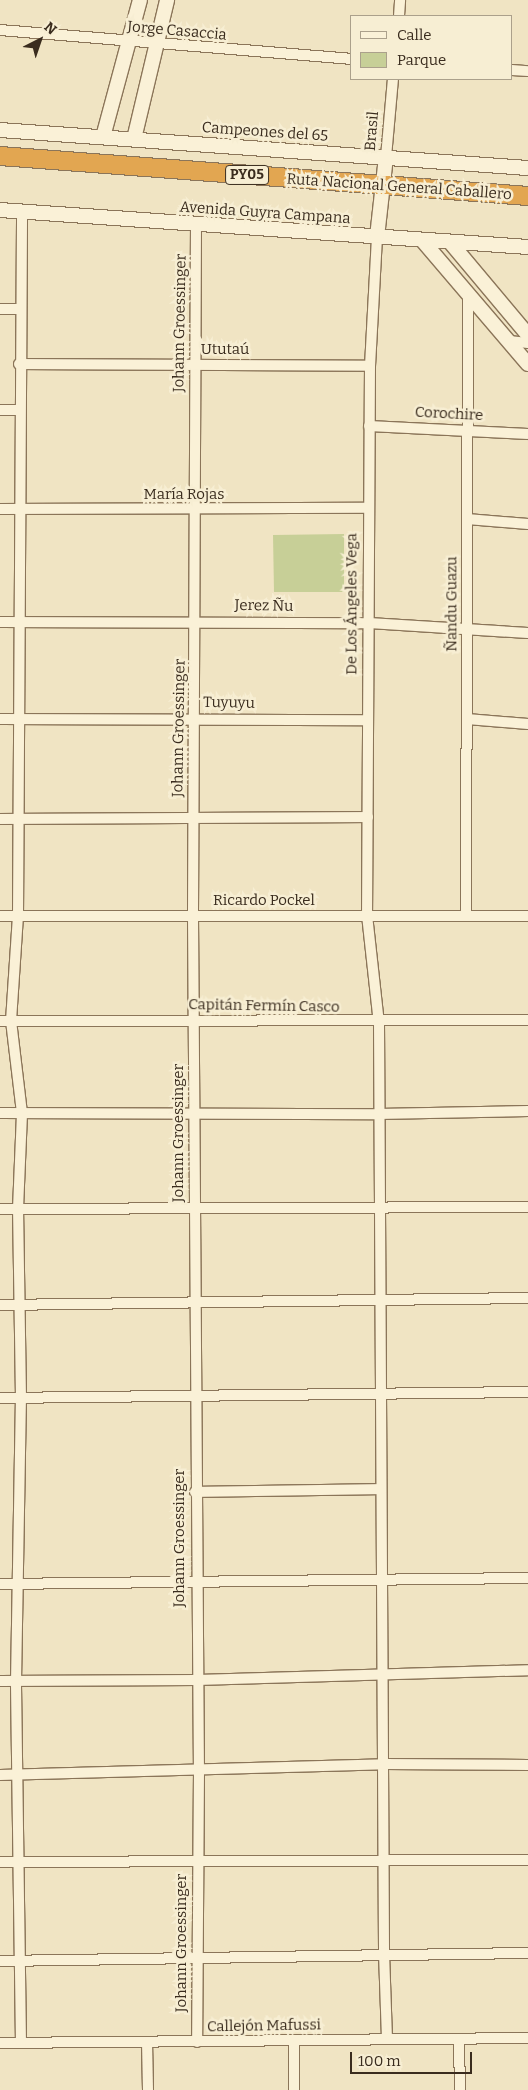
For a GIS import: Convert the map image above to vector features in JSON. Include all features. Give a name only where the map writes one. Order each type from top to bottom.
[{"type":"highway","name":"Ruta Nacional General Caballero","points":[[0,156],[528,196]]},
{"type":"street","points":[[103,137],[140,0]]},
{"type":"street","points":[[134,139],[154,44],[167,0]]},
{"type":"street","points":[[398,15],[400,0]]},
{"type":"street","name":"Jorge Casaccia","points":[[0,30],[350,59]]},
{"type":"street","points":[[513,70],[528,71]]},
{"type":"street","name":"Brasil","points":[[381,186],[386,157],[393,80]]},
{"type":"street","name":"Campeones del 65","points":[[0,130],[528,168]]},
{"type":"street","name":"De Los Ángeles Vega","points":[[381,186],[376,237],[370,366],[367,915],[379,1023],[381,1489],[385,1764],[384,1953],[387,2038]]},
{"type":"street","name":"Avenida Guyra Campana","points":[[0,210],[528,248]]},
{"type":"street","points":[[21,2043],[16,1682],[19,1584],[20,1398],[18,1209],[22,1113],[11,1021],[18,916],[18,509],[22,212]]},
{"type":"street","name":"Johann Groessinger","points":[[196,224],[193,1020],[195,1492],[199,1771],[197,2042]]},
{"type":"street","points":[[422,240],[528,364]]},
{"type":"street","points":[[450,242],[528,335]]},
{"type":"street","name":"Ñandu Guazu","points":[[466,916],[466,429],[468,294]]},
{"type":"street","points":[[0,309],[20,309]]},
{"type":"street","points":[[509,341],[528,343]]},
{"type":"street","name":"Ututaú","points":[[20,364],[370,366]]},
{"type":"street","points":[[0,410],[19,410]]},
{"type":"street","name":"Corochire","points":[[370,426],[466,429],[528,434]]},
{"type":"street","name":"María Rojas","points":[[0,509],[195,510],[369,508]]},
{"type":"street","points":[[467,519],[528,524]]},
{"type":"street","name":"Jerez Ñu","points":[[0,622],[195,620],[369,623],[528,633]]},
{"type":"street","name":"Tuyuyu","points":[[0,719],[194,718],[368,720]]},
{"type":"street","points":[[467,719],[528,724]]},
{"type":"street","points":[[0,819],[368,817]]},
{"type":"street","name":"Ricardo Pockel","points":[[0,916],[528,916]]},
{"type":"street","name":"Capitán Fermín Casco","points":[[0,1022],[193,1020],[379,1023],[528,1020]]},
{"type":"street","points":[[0,1113],[378,1114],[528,1111]]},
{"type":"street","points":[[0,1209],[380,1206],[528,1207]]},
{"type":"street","points":[[0,1305],[528,1298]]},
{"type":"street","points":[[0,1398],[528,1392]]},
{"type":"street","points":[[195,1492],[381,1489]]},
{"type":"street","points":[[0,1584],[528,1578]]},
{"type":"street","points":[[0,1681],[197,1680],[528,1670]]},
{"type":"street","points":[[0,1775],[199,1771],[385,1764],[528,1765]]},
{"type":"street","points":[[0,1862],[528,1860]]},
{"type":"street","points":[[0,1961],[384,1953],[528,1953]]},
{"type":"street","name":"Callejón Mafussi","points":[[0,2043],[294,2042],[387,2038],[459,2040],[528,2038]]},
{"type":"street","points":[[459,2040],[460,2090]]},
{"type":"street","points":[[147,2042],[148,2090]]},
{"type":"street","points":[[294,2042],[294,2090]]},
{"type":"green space","points":[[344,534],[344,592],[274,592],[273,535]]}]
